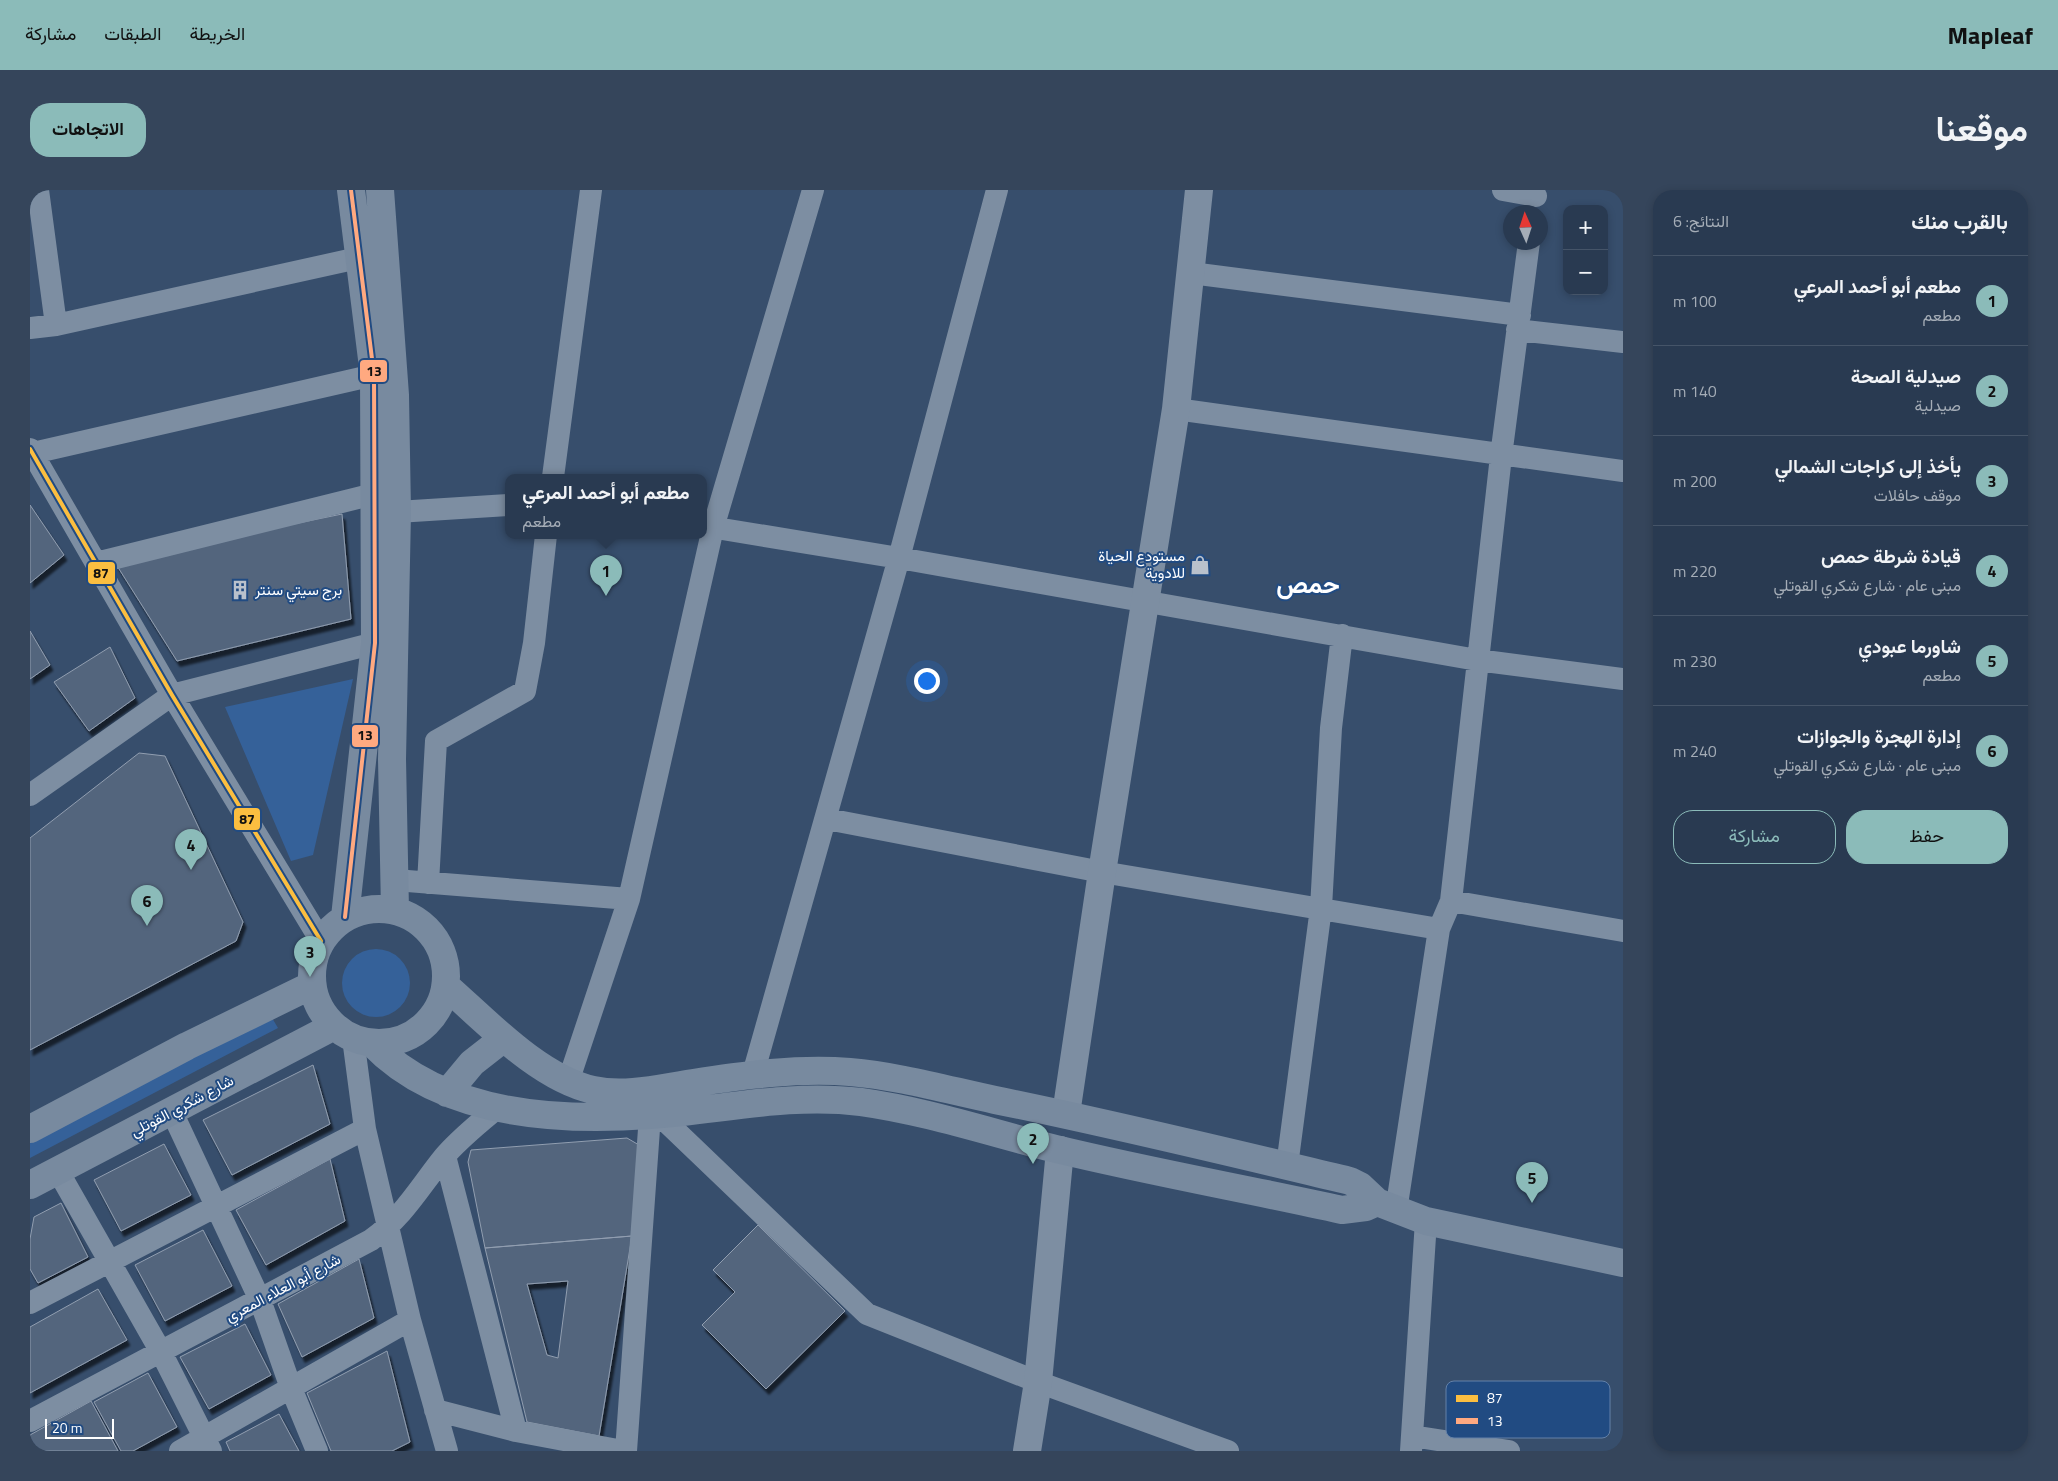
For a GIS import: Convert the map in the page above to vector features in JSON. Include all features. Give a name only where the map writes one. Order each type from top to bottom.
[{"type":"main road","points":[[345,917],[375,643],[374,375],[351,190]]},
{"type":"main road","points":[[380,190],[395,394],[397,512],[392,759],[395,910]]},
{"type":"main road","points":[[353,1036],[398,1040],[420,1029],[437,1010],[446,986],[443,953],[435,938],[424,926],[410,916],[395,910],[370,909],[345,917],[321,941],[313,962],[312,985],[319,1008],[353,1036],[391,1063],[447,1093],[474,1103],[574,1116],[654,1115],[759,1102],[831,1100],[896,1109],[1060,1150],[1342,1210],[1386,1206]]},
{"type":"main road","points":[[30,1128],[187,1046],[312,985]]},
{"type":"main road","points":[[446,986],[504,1038],[546,1069],[568,1082],[593,1090],[624,1093],[790,1070],[854,1072],[1066,1114],[1350,1181],[1386,1206],[1426,1221],[1623,1263]]},
{"type":"main road","name":"شارع شكري القوتلي","points":[[30,1185],[172,1112],[353,1036]]},
{"type":"main road","points":[[447,1093],[472,1063],[504,1038]]},
{"type":"street","points":[[38,190],[56,325]]},
{"type":"street","points":[[552,474],[592,190]]},
{"type":"street","points":[[813,190],[708,527],[899,558],[1477,660],[1623,679]]},
{"type":"street","points":[[753,1074],[827,820],[997,190]]},
{"type":"street","points":[[1066,1114],[1102,872],[1176,409],[1199,190]]},
{"type":"street","points":[[1504,190],[1535,199]]},
{"type":"street","points":[[1386,1206],[1439,929],[1451,901],[1500,456],[1529,250]]},
{"type":"street","points":[[30,328],[56,325],[358,258]]},
{"type":"street","points":[[1190,273],[1519,323],[1623,342]]},
{"type":"street","points":[[321,941],[172,695],[31,451],[374,375]]},
{"type":"street","points":[[1176,409],[1623,472]]},
{"type":"street","points":[[96,563],[374,494]]},
{"type":"street","points":[[397,512],[505,505]]},
{"type":"street","points":[[428,883],[436,741],[525,691],[534,643],[546,539]]},
{"type":"street","points":[[568,1082],[629,898],[705,539]]},
{"type":"street","points":[[1287,1166],[1321,908],[1331,728],[1342,635]]},
{"type":"street","points":[[30,795],[172,695],[375,643]]},
{"type":"street","points":[[827,820],[1102,872],[1439,929]]},
{"type":"street","points":[[395,880],[629,898]]},
{"type":"street","points":[[1451,901],[1623,931]]},
{"type":"street","points":[[353,1036],[365,1129],[410,1320],[447,1451]]},
{"type":"street","name":"شارع أبو العلاء المعري","points":[[30,1421],[354,1251],[388,1228],[400,1216],[445,1156],[464,1136],[498,1107]]},
{"type":"street","points":[[172,1112],[260,1300],[291,1388],[317,1451]]},
{"type":"street","points":[[654,1115],[867,1314],[1038,1382],[1228,1451]]},
{"type":"street","points":[[435,1410],[516,1432],[625,1451],[654,1115]]},
{"type":"street","points":[[30,1303],[365,1129]]},
{"type":"street","points":[[1027,1451],[1038,1382],[1060,1150]]},
{"type":"street","points":[[445,1156],[516,1432]]},
{"type":"street","points":[[58,1171],[161,1352],[207,1444]]},
{"type":"street","points":[[1426,1221],[1411,1443],[1509,1451]]},
{"type":"street","points":[[180,1451],[207,1444],[291,1388],[410,1320]]},
{"type":"shaded area","points":[[353,679],[313,855],[291,861],[225,707]]},
{"type":"shaded area","points":[[369,949],[383,949],[395,954],[405,964],[410,976],[410,990],[405,1002],[395,1012],[383,1017],[369,1017],[357,1012],[347,1002],[342,990],[342,976],[347,964],[357,954]]},
{"type":"shaded area","points":[[268,1011],[278,1028],[30,1158],[30,1136]]},
{"type":"building","points":[[30,505],[64,555],[30,583]]},
{"type":"building","name":"برج سيتي سنتر","points":[[342,514],[351,619],[177,661],[114,561]]},
{"type":"building","points":[[30,631],[50,665],[30,679]]},
{"type":"building","points":[[110,647],[135,698],[89,731],[54,682]]},
{"type":"building","points":[[139,753],[165,756],[243,922],[236,941],[30,1050],[30,838]]},
{"type":"building","points":[[313,1065],[330,1124],[232,1175],[203,1120]]},
{"type":"building","points":[[627,1138],[639,1145],[632,1236],[485,1248],[468,1162],[471,1150]]},
{"type":"building","points":[[164,1144],[191,1195],[121,1231],[94,1180]]},
{"type":"building","points":[[330,1159],[345,1221],[266,1265],[236,1210]]},
{"type":"building","points":[[61,1203],[88,1257],[38,1283],[30,1269],[30,1239],[34,1217]]},
{"type":"building","points":[[758,1225],[845,1311],[766,1389],[702,1325],[735,1292],[713,1270]]},
{"type":"building","points":[[203,1230],[232,1286],[165,1321],[135,1265]]},
{"type":"building","points":[[632,1236],[599,1436],[527,1422],[485,1248]],"holes":[[[568,1281],[558,1358],[547,1355],[527,1284]]]},
{"type":"building","points":[[359,1259],[374,1318],[302,1357],[278,1304]]},
{"type":"building","points":[[98,1289],[127,1340],[30,1393],[30,1327]]},
{"type":"building","points":[[245,1324],[271,1375],[209,1409],[180,1357]]},
{"type":"building","points":[[387,1351],[410,1442],[392,1451],[331,1451],[307,1393]]},
{"type":"building","points":[[148,1373],[177,1427],[133,1451],[121,1451],[94,1402]]},
{"type":"building","points":[[91,1401],[118,1451],[30,1451],[30,1435]]},
{"type":"building","points":[[279,1414],[299,1451],[230,1451],[226,1442]]},
{"type":"transit line","name":"13","points":[[345,917],[375,643],[374,375],[351,190]]},
{"type":"transit line","name":"87","points":[[30,449],[172,695],[321,941]]},
{"type":"place","name":"مستودع الحياة للادوية","points":[[1200,565]]},
{"type":"place","name":"برج سيتي سنتر","points":[[240,590]]},
{"type":"place","name":"مطعم أبو أحمد المرعي","points":[[606,596]]},
{"type":"place","name":"قيادة شرطة حمص","points":[[191,870]]},
{"type":"place","name":"إدارة الهجرة والجوازات","points":[[147,926]]},
{"type":"place","name":"يأخذ إلى كراجات الشمالي","points":[[310,977]]},
{"type":"place","name":"صيدلية الصحة","points":[[1033,1164]]},
{"type":"place","name":"شاورما عبودي","points":[[1532,1203]]},
{"type":"district","name":"حمص","points":[[1308,584]]}]
